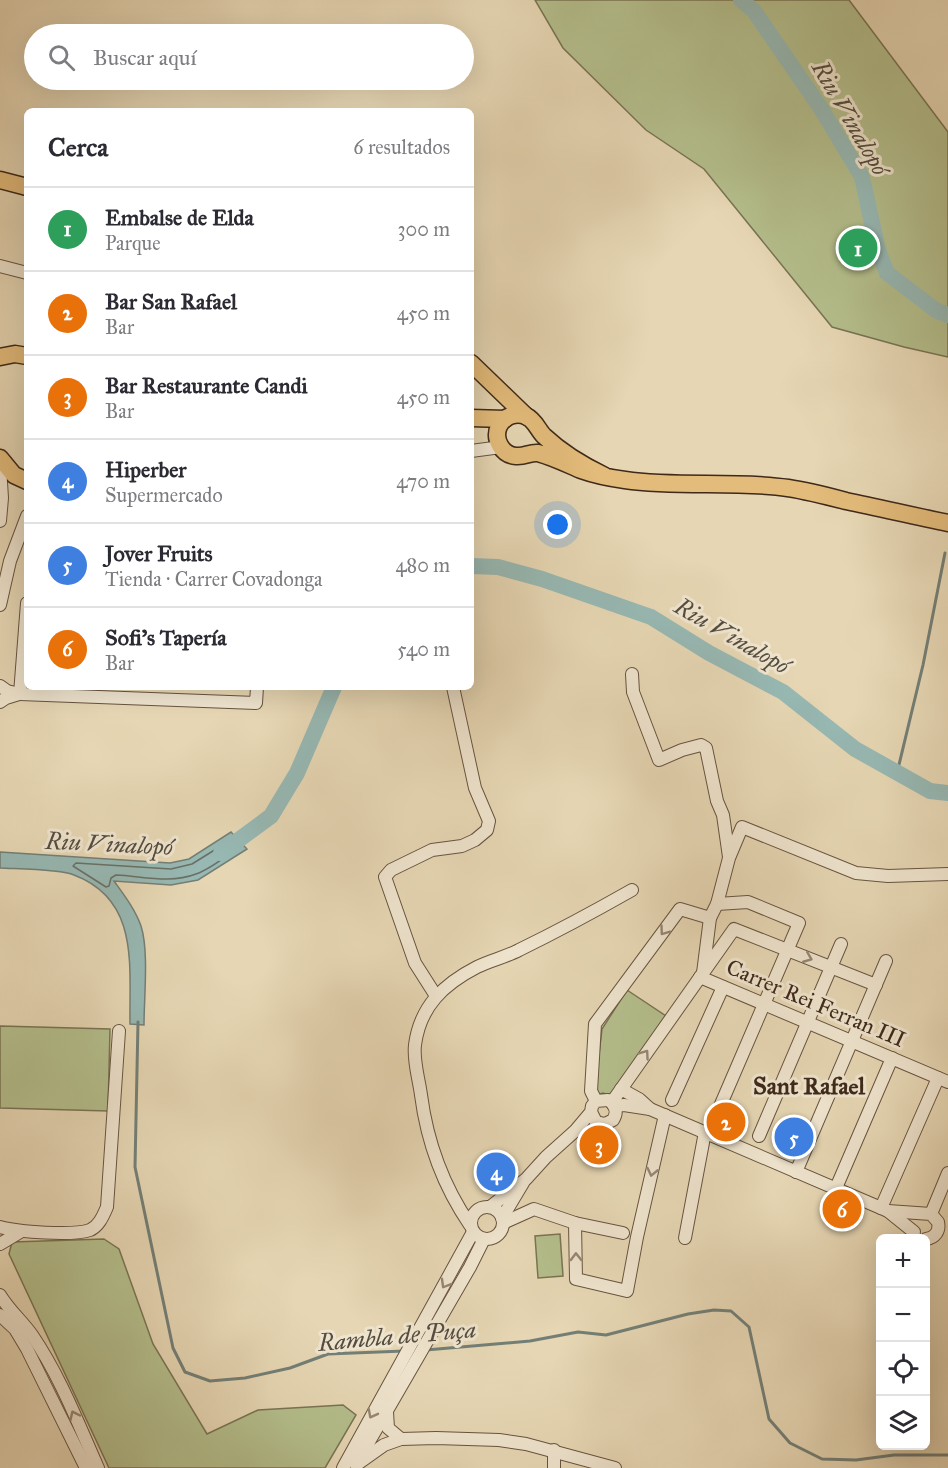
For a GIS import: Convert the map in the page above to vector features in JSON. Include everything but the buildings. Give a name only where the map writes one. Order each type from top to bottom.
[{"type":"main road","points":[[0,180],[24,187]]},
{"type":"main road","points":[[474,366],[544,436],[574,458],[605,476]]},
{"type":"main road","points":[[497,389],[503,400],[505,418],[499,426],[499,441]]},
{"type":"main road","points":[[474,419],[505,418],[519,414],[532,423],[536,445],[529,453]]},
{"type":"main road","points":[[474,420],[488,426],[505,452],[517,456],[529,453],[546,456],[605,476],[641,482],[748,484],[780,487],[948,523]]},
{"type":"main road","points":[[0,458],[14,475],[24,480]]},
{"type":"street","points":[[0,266],[24,272]]},
{"type":"street","points":[[474,450],[499,441]]},
{"type":"street","points":[[0,466],[2,498],[0,521]]},
{"type":"street","points":[[0,605],[13,550],[24,523]]},
{"type":"street","points":[[20,694],[24,642]]},
{"type":"street","points":[[632,674],[633,692],[658,760],[701,745],[706,748],[717,801],[723,815],[729,858]]},
{"type":"street","points":[[0,686],[7,691],[20,694],[101,693],[180,700],[256,703],[256,690]]},
{"type":"street","points":[[180,690],[180,700]]},
{"type":"street","points":[[436,996],[416,963],[385,877],[392,870],[432,850],[462,846],[475,840],[487,830],[489,821],[475,788],[454,690]]},
{"type":"street","points":[[0,702],[20,694]]},
{"type":"street","points":[[702,975],[710,918],[717,904],[729,858],[742,827],[856,873],[888,876],[948,874]]},
{"type":"street","points":[[484,1239],[472,1228],[461,1211],[432,1149],[424,1117],[415,1046],[422,1020],[436,996],[448,985],[478,966],[532,944],[632,890]]},
{"type":"street","points":[[715,1118],[799,923],[748,902],[717,904]]},
{"type":"street","points":[[710,918],[680,909],[595,1024],[591,1091],[594,1112],[602,1124],[608,1124],[621,1089],[734,929],[876,985]]},
{"type":"street","points":[[759,1136],[841,944]]},
{"type":"street","points":[[796,1172],[886,961]]},
{"type":"street","name":"Carrer Rei Ferran III","points":[[702,975],[723,987],[943,1080]]},
{"type":"street","points":[[672,1100],[723,987]]},
{"type":"street","points":[[0,1227],[20,1232],[80,1232],[92,1229],[100,1222],[107,1208],[119,1030]]},
{"type":"street","points":[[836,1188],[892,1058]]},
{"type":"street","points":[[885,1209],[943,1080]]},
{"type":"street","points":[[621,1089],[639,1099],[645,1109]]},
{"type":"street","points":[[343,1468],[472,1228],[474,1214],[526,1179],[594,1112],[604,1099],[614,1108],[645,1109],[665,1115],[885,1209],[932,1235]]},
{"type":"street","points":[[575,1223],[576,1278],[627,1291],[637,1236],[665,1115]]},
{"type":"street","points":[[685,1238],[705,1132]]},
{"type":"street","points":[[932,1235],[913,1222],[925,1214],[948,1173]]},
{"type":"street","points":[[355,1466],[484,1239],[497,1236],[502,1221],[526,1179]]},
{"type":"street","points":[[459,1204],[498,1212],[502,1221]]},
{"type":"street","points":[[502,1221],[534,1209],[575,1223],[623,1233]]},
{"type":"street","points":[[885,1209],[925,1214],[936,1219],[932,1235]]},
{"type":"street","points":[[0,1244],[20,1232]]},
{"type":"street","points":[[0,1295],[32,1335],[56,1376],[98,1468]]},
{"type":"street","points":[[0,1315],[15,1329],[27,1349],[86,1468]]},
{"type":"street","points":[[387,1412],[388,1428],[401,1440]]},
{"type":"street","points":[[355,1466],[384,1445],[401,1440],[499,1440],[554,1450],[615,1468]]},
{"type":"street","points":[[554,1450],[554,1468]]},
{"type":"green space","points":[[535,0],[849,0],[948,132],[948,357],[832,327],[704,169],[646,130],[563,48]]},
{"type":"green space","points":[[627,990],[666,1016],[611,1096],[603,1093],[597,1095],[595,1089],[602,1029]]},
{"type":"green space","points":[[0,1026],[110,1029],[108,1111],[0,1108]]},
{"type":"green space","points":[[560,1234],[563,1276],[538,1278],[535,1236]]},
{"type":"green space","points":[[104,1239],[119,1249],[153,1344],[207,1434],[258,1410],[343,1405],[356,1415],[325,1468],[109,1468],[9,1254],[12,1242]]},
{"type":"water","points":[[231,832],[247,849],[198,880],[171,885],[114,881],[129,902],[141,926],[145,961],[144,1025],[130,1024],[129,958],[126,937],[120,918],[110,901],[95,886],[74,875],[49,870],[0,868],[0,852],[170,863],[189,859]]},
{"type":"waterway","name":"Riu Vinalopó","points":[[741,0],[754,11],[822,110],[862,177],[878,250],[887,273],[937,311],[948,315]]},
{"type":"waterway","points":[[897,773],[923,665],[945,553]]},
{"type":"waterway","name":"Riu Vinalopó","points":[[474,566],[498,567],[542,579],[651,617],[709,653],[783,692],[855,749],[930,791],[948,793]]},
{"type":"waterway","name":"Riu Vinalopó","points":[[221,853],[271,816],[297,773],[333,690]]},
{"type":"waterway","name":"Rambla de Puça","points":[[138,1022],[135,1167],[173,1348],[185,1372],[210,1381],[245,1378],[290,1368],[328,1354],[404,1351]]},
{"type":"waterway","name":"Rambla de Puça","points":[[426,1350],[530,1341],[578,1332],[606,1335],[688,1314],[714,1310],[731,1311],[749,1327],[769,1419],[790,1443],[822,1459],[856,1460],[894,1455],[948,1455]]},
{"type":"place","name":"Embalse de Elda","points":[[858,248]]},
{"type":"place","name":"Bar San Rafael","points":[[726,1122]]},
{"type":"place","name":"Jover Fruits","points":[[794,1137]]},
{"type":"place","name":"Bar Restaurante Candi","points":[[599,1145]]},
{"type":"place","name":"Hiperber","points":[[496,1172]]},
{"type":"place","name":"Sofi's Tapería","points":[[842,1209]]},
{"type":"district","name":"Sant Rafael","points":[[809,1086]]}]
